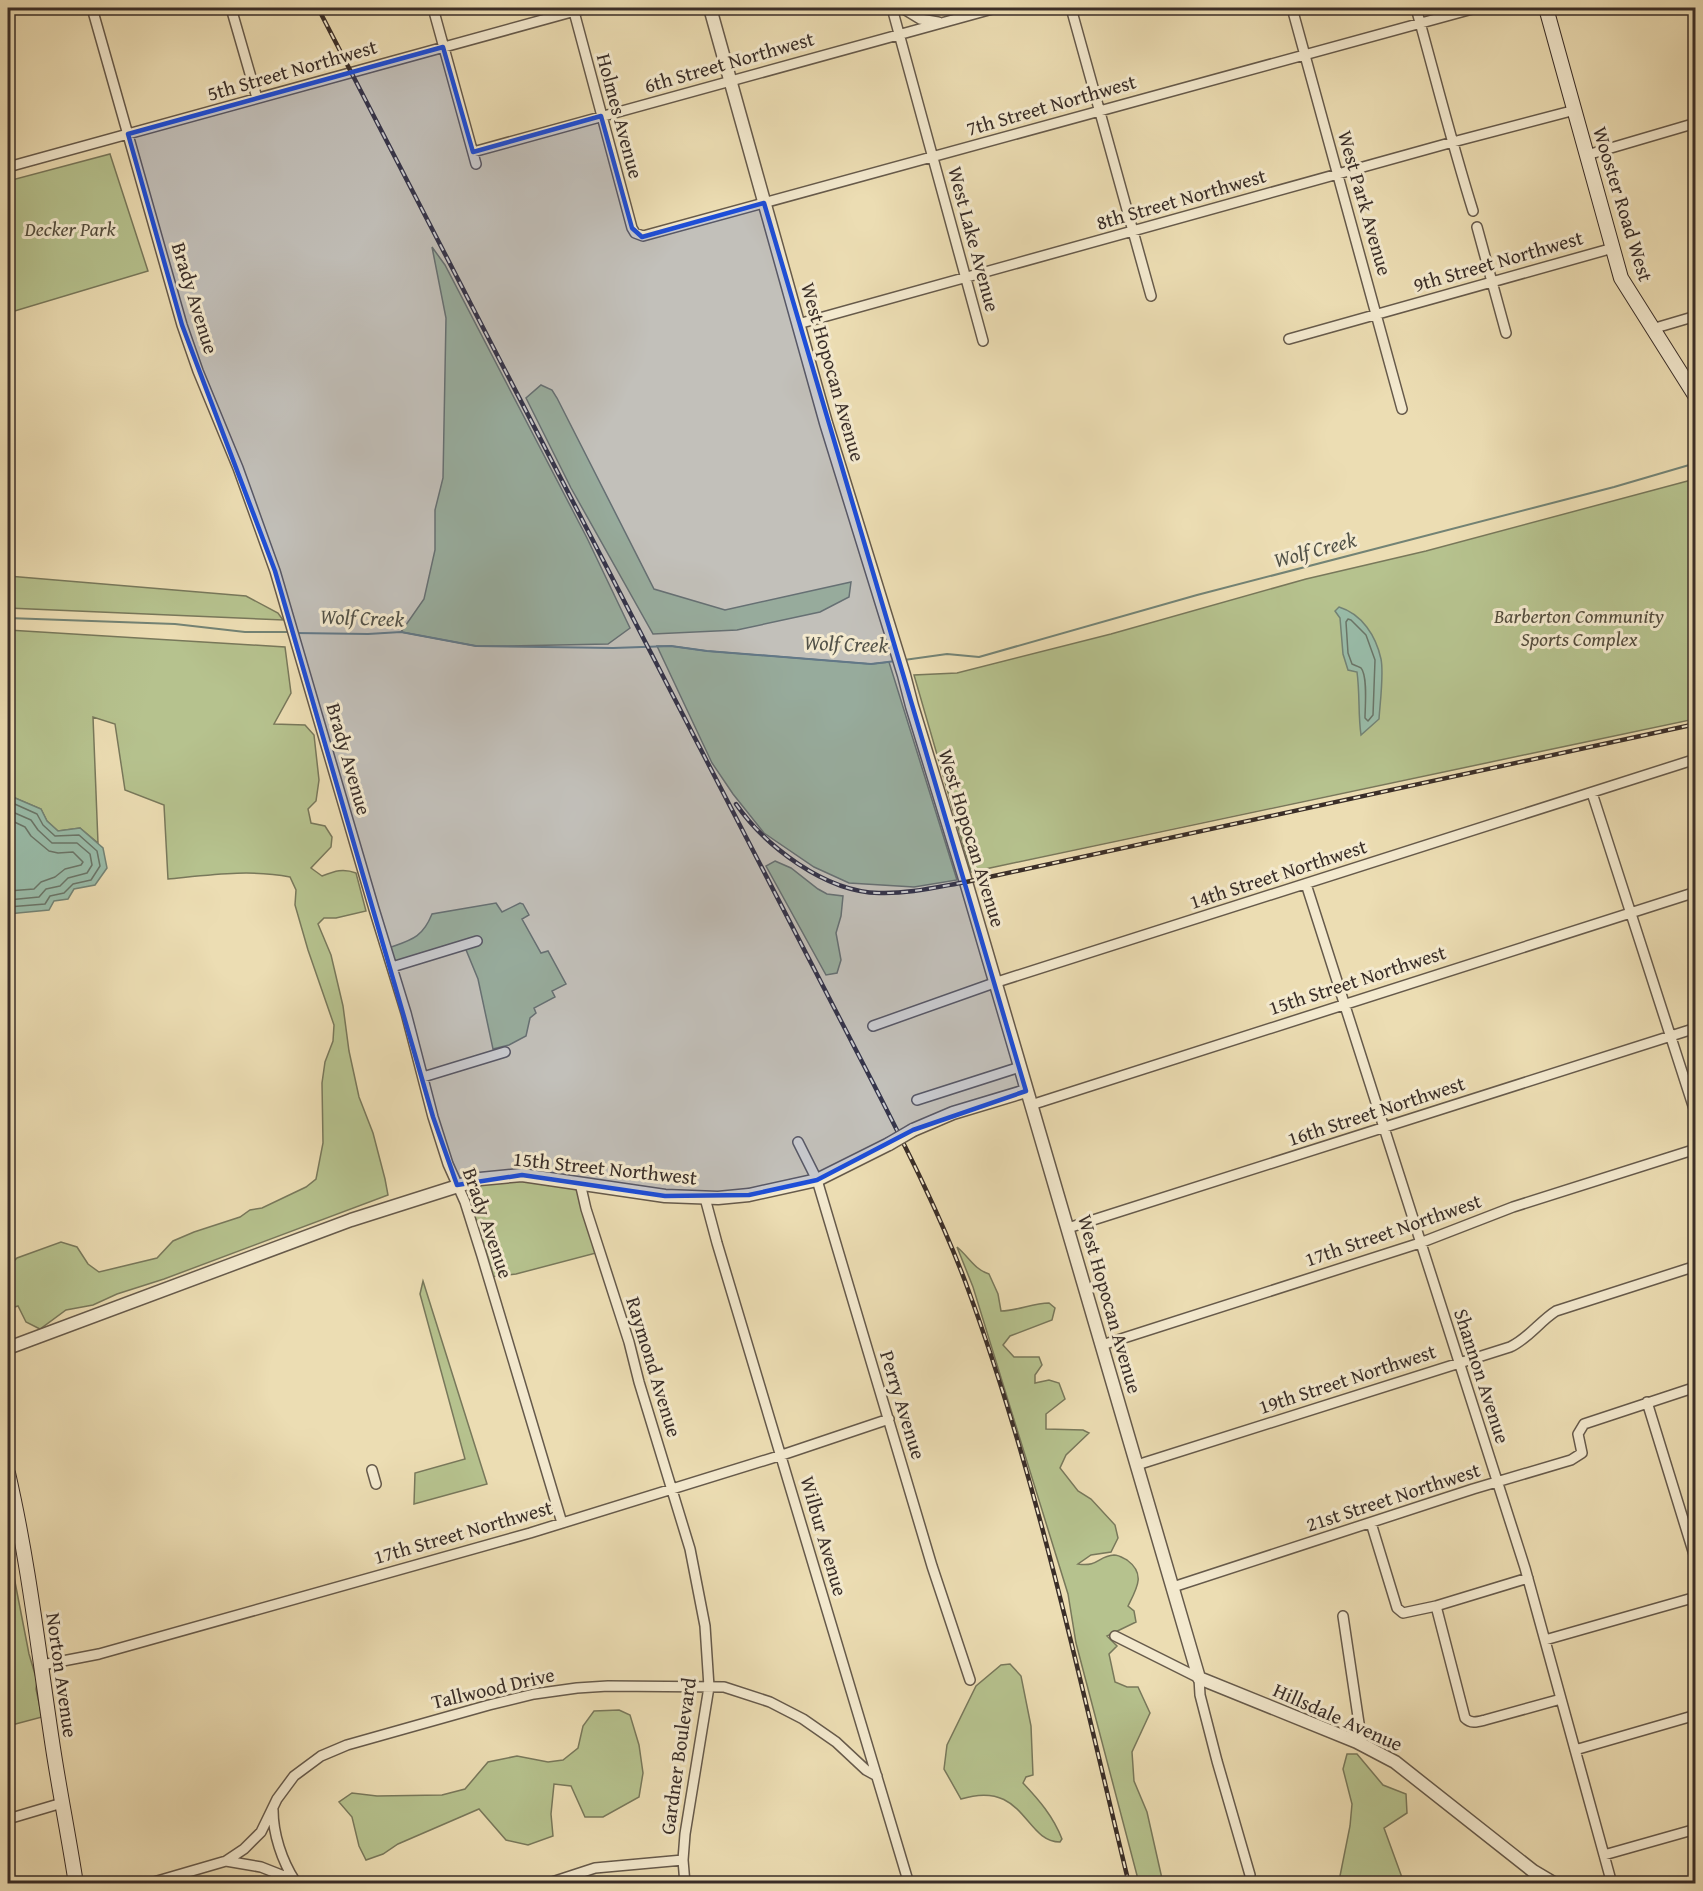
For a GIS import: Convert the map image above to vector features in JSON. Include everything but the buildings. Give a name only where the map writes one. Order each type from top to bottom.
[{"type":"main road","name":"Wooster Road West","points":[[1546,8],[1621,278],[1695,397]]},
{"type":"main road","name":"Norton Avenue","points":[[8,1473],[18,1516],[76,1884]]},
{"type":"street","name":"Brady Avenue","points":[[92,8],[185,334],[255,515],[288,612],[448,1164],[482,1256],[562,1523]]},
{"type":"street","points":[[231,8],[257,99]]},
{"type":"street","points":[[433,8],[476,164]]},
{"type":"street","name":"5th Street Northwest","points":[[8,167],[573,9],[586,8]]},
{"type":"street","name":"West Hopocan Avenue","points":[[711,8],[798,324],[1068,1228],[1199,1678]]},
{"type":"street","name":"West Lake Avenue","points":[[892,8],[983,341]]},
{"type":"street","points":[[902,8],[920,19],[940,23]]},
{"type":"street","name":"6th Street Northwest","points":[[473,152],[996,8]]},
{"type":"street","points":[[1071,8],[1151,296]]},
{"type":"street","name":"West Park Avenue","points":[[1292,8],[1402,409]]},
{"type":"street","points":[[1416,8],[1473,211]]},
{"type":"street","name":"7th Street Northwest","points":[[635,233],[644,236],[1476,8]]},
{"type":"street","name":"Holmes Avenue","points":[[573,9],[635,233]]},
{"type":"street","name":"8th Street Northwest","points":[[798,324],[1575,110]]},
{"type":"street","points":[[1587,155],[1695,123]]},
{"type":"street","points":[[1477,227],[1506,333]]},
{"type":"street","name":"9th Street Northwest","points":[[1289,339],[1613,248]]},
{"type":"street","points":[[1652,329],[1695,316]]},
{"type":"street","name":"14th Street Northwest","points":[[873,1026],[994,983],[1695,759]]},
{"type":"street","points":[[1593,793],[1695,1115]]},
{"type":"street","name":"Shannon Avenue","points":[[1306,884],[1528,1578],[1612,1884]]},
{"type":"street","name":"15th Street Northwest","points":[[1031,1105],[1695,892]]},
{"type":"street","points":[[392,967],[477,940]]},
{"type":"street","name":"16th Street Northwest","points":[[1068,1228],[1695,1028]]},
{"type":"street","points":[[423,1077],[506,1052]]},
{"type":"street","points":[[917,1100],[1020,1067]]},
{"type":"street","name":"15th Street Northwest","points":[[8,1348],[338,1224],[457,1185],[503,1176],[522,1175],[665,1196],[705,1198],[749,1195],[817,1180],[913,1130],[953,1113],[1026,1091]]},
{"type":"street","name":"Perry Avenue","points":[[798,1142],[817,1180],[932,1566],[970,1680]]},
{"type":"street","name":"17th Street Northwest","points":[[1102,1345],[1420,1243],[1513,1207],[1695,1149]]},
{"type":"street","name":"Raymond Avenue","points":[[580,1183],[693,1562]]},
{"type":"street","name":"Wilbur Avenue","points":[[705,1198],[909,1884]]},
{"type":"street","name":"19th Street Northwest","points":[[1137,1465],[1516,1344],[1557,1311],[1695,1266]]},
{"type":"street","name":"21st Street Northwest","points":[[1173,1587],[1580,1456],[1582,1453],[1578,1434],[1584,1424],[1695,1387]]},
{"type":"street","points":[[1647,1402],[1695,1561]]},
{"type":"street","name":"17th Street Northwest","points":[[42,1665],[99,1654],[562,1523],[782,1455],[889,1419]]},
{"type":"street","points":[[372,1470],[376,1484]]},
{"type":"street","points":[[1371,1523],[1397,1608],[1403,1613],[1436,1606],[1528,1578]]},
{"type":"street","name":"Gardner Boulevard","points":[[685,1884],[683,1860],[688,1809],[709,1687],[705,1626],[693,1562]]},
{"type":"street","points":[[1545,1640],[1695,1597]]},
{"type":"street","points":[[1436,1606],[1468,1721],[1472,1723],[1485,1720],[1561,1699]]},
{"type":"street","points":[[1343,1616],[1360,1730],[1357,1742]]},
{"type":"street","name":"Hillsdale Avenue","points":[[1115,1636],[1199,1678],[1357,1742],[1395,1761],[1533,1871],[1555,1884]]},
{"type":"street","points":[[1199,1678],[1200,1695],[1217,1761],[1250,1875]]},
{"type":"street","name":"Tallwood Drive","points":[[147,1884],[226,1861],[244,1849],[261,1832],[283,1790],[294,1776],[321,1756],[347,1745],[450,1716],[534,1695],[577,1688],[724,1687],[735,1690],[788,1710],[820,1730],[866,1770],[877,1776]]},
{"type":"street","points":[[1575,1750],[1695,1715]]},
{"type":"street","points":[[8,1819],[62,1803]]},
{"type":"street","points":[[274,1808],[276,1835],[281,1852],[297,1882]]},
{"type":"street","points":[[1604,1855],[1695,1829]]},
{"type":"street","points":[[546,1884],[595,1868],[683,1860]]},
{"type":"street","points":[[226,1861],[261,1867],[297,1882]]},
{"type":"highlighted area","points":[[443,47],[473,152],[601,116],[632,228],[642,237],[764,203],[1026,1091],[913,1130],[817,1180],[749,1195],[665,1196],[522,1175],[457,1185],[433,1117],[275,571],[182,325],[128,134]]},
{"type":"green space","name":"Decker Park","points":[[110,154],[148,271],[8,313],[8,181]]},
{"type":"green space","points":[[432,247],[445,265],[587,538],[630,628],[608,644],[476,646],[401,632],[424,599],[435,550],[435,510],[443,478],[446,318]]},
{"type":"green space","points":[[541,385],[552,390],[557,398],[654,589],[725,610],[851,582],[849,597],[820,612],[737,630],[653,634],[571,488],[526,398]]},
{"type":"green space","name":"Barberton Community Sports Complex","points":[[1695,479],[1695,719],[971,872],[914,675],[957,673],[1111,634],[1306,579],[1426,551]]},
{"type":"green space","points":[[8,576],[246,596],[278,613],[283,620],[8,608]]},
{"type":"green space","points":[[8,630],[285,647],[291,693],[274,724],[305,725],[314,735],[319,780],[316,801],[308,809],[311,823],[325,826],[332,837],[331,847],[311,868],[322,876],[339,871],[356,873],[366,911],[336,918],[324,918],[318,924],[331,955],[343,1006],[349,1051],[359,1097],[373,1133],[388,1195],[164,1279],[117,1294],[93,1305],[66,1310],[40,1329],[26,1322],[18,1306],[8,1309],[8,1267],[17,1258],[61,1242],[77,1247],[88,1264],[99,1272],[157,1258],[173,1241],[240,1217],[250,1210],[262,1208],[306,1187],[316,1179],[323,1143],[322,1083],[325,1062],[333,1041],[334,1025],[308,950],[295,905],[296,890],[290,877],[245,873],[168,879],[164,805],[125,790],[115,724],[93,717],[98,843],[80,828],[58,831],[47,821],[41,809],[8,795]]},
{"type":"green space","points":[[657,646],[871,664],[889,662],[957,880],[914,887],[849,883],[814,867],[764,833],[712,763]]},
{"type":"green space","points":[[775,861],[791,868],[827,894],[843,896],[836,933],[841,960],[837,973],[826,975],[766,866]]},
{"type":"green space","points":[[496,903],[502,912],[520,903],[523,904],[529,915],[522,919],[541,953],[548,951],[566,984],[552,991],[555,997],[534,1008],[536,1013],[530,1018],[526,1036],[509,1045],[493,1049],[478,979],[464,945],[392,967],[386,949],[408,941],[419,934],[432,914]]},
{"type":"green space","points":[[504,1178],[578,1184],[596,1253],[516,1274],[489,1277],[461,1187]]},
{"type":"green space","points":[[957,1247],[976,1266],[989,1274],[998,1294],[1001,1311],[1049,1303],[1055,1308],[1052,1320],[1010,1336],[1003,1345],[1014,1357],[1039,1357],[1042,1365],[1035,1375],[1035,1383],[1049,1380],[1059,1383],[1065,1399],[1046,1414],[1046,1429],[1083,1430],[1089,1433],[1066,1455],[1060,1468],[1078,1491],[1091,1499],[1115,1525],[1118,1538],[1111,1552],[1091,1555],[1078,1564],[1090,1564],[1116,1555],[1133,1565],[1138,1576],[1137,1587],[1128,1606],[1134,1611],[1136,1622],[1107,1636],[1117,1646],[1109,1654],[1115,1682],[1127,1687],[1138,1687],[1150,1713],[1132,1752],[1134,1781],[1147,1812],[1163,1883],[1139,1883],[1076,1643],[1068,1594],[973,1287]]},
{"type":"green space","points":[[423,1281],[487,1484],[414,1504],[415,1473],[465,1459],[420,1294]]},
{"type":"green space","points":[[8,1546],[29,1654],[37,1681],[36,1689],[42,1717],[8,1726]]},
{"type":"green space","points":[[1010,1664],[1021,1676],[1031,1726],[1033,1775],[1026,1777],[1023,1783],[1050,1816],[1062,1839],[1060,1842],[1048,1839],[1038,1832],[1011,1804],[998,1797],[982,1795],[961,1799],[944,1769],[947,1745],[976,1686],[1001,1665]]},
{"type":"green space","points":[[619,1710],[630,1715],[639,1745],[643,1773],[639,1797],[603,1817],[585,1817],[571,1786],[554,1784],[551,1814],[553,1836],[528,1845],[506,1840],[479,1809],[366,1860],[359,1846],[352,1817],[339,1802],[352,1793],[377,1796],[442,1795],[465,1789],[488,1762],[517,1756],[548,1762],[563,1760],[578,1748],[583,1726],[594,1711]]},
{"type":"green space","points":[[1347,1754],[1357,1754],[1383,1785],[1406,1794],[1407,1813],[1384,1828],[1404,1883],[1351,1883],[1340,1876],[1352,1804],[1343,1769]]},
{"type":"water","points":[[1339,607],[1355,615],[1367,627],[1376,642],[1381,659],[1379,719],[1361,735],[1357,672],[1348,670],[1343,654],[1340,618],[1335,611]]},
{"type":"water","points":[[8,795],[41,809],[47,821],[58,831],[80,828],[103,848],[107,868],[95,885],[74,889],[68,899],[54,901],[49,910],[8,914]]},
{"type":"waterway","name":"Wolf Creek","points":[[904,660],[947,654],[979,657],[1197,595],[1614,487],[1696,463]]},
{"type":"waterway","name":"Wolf Creek","points":[[8,618],[175,624],[245,632],[289,632]]},
{"type":"waterway","name":"Wolf Creek","points":[[295,633],[401,632],[476,646],[613,648],[671,646],[871,664],[896,661]]},
{"type":"railway","points":[[318,8],[873,1083],[922,1180],[944,1230],[991,1354],[1036,1504],[1129,1884]]},
{"type":"railway","points":[[736,804],[748,820],[780,850],[798,864],[818,875],[838,885],[859,891],[901,892],[966,882],[1696,724]]}]
